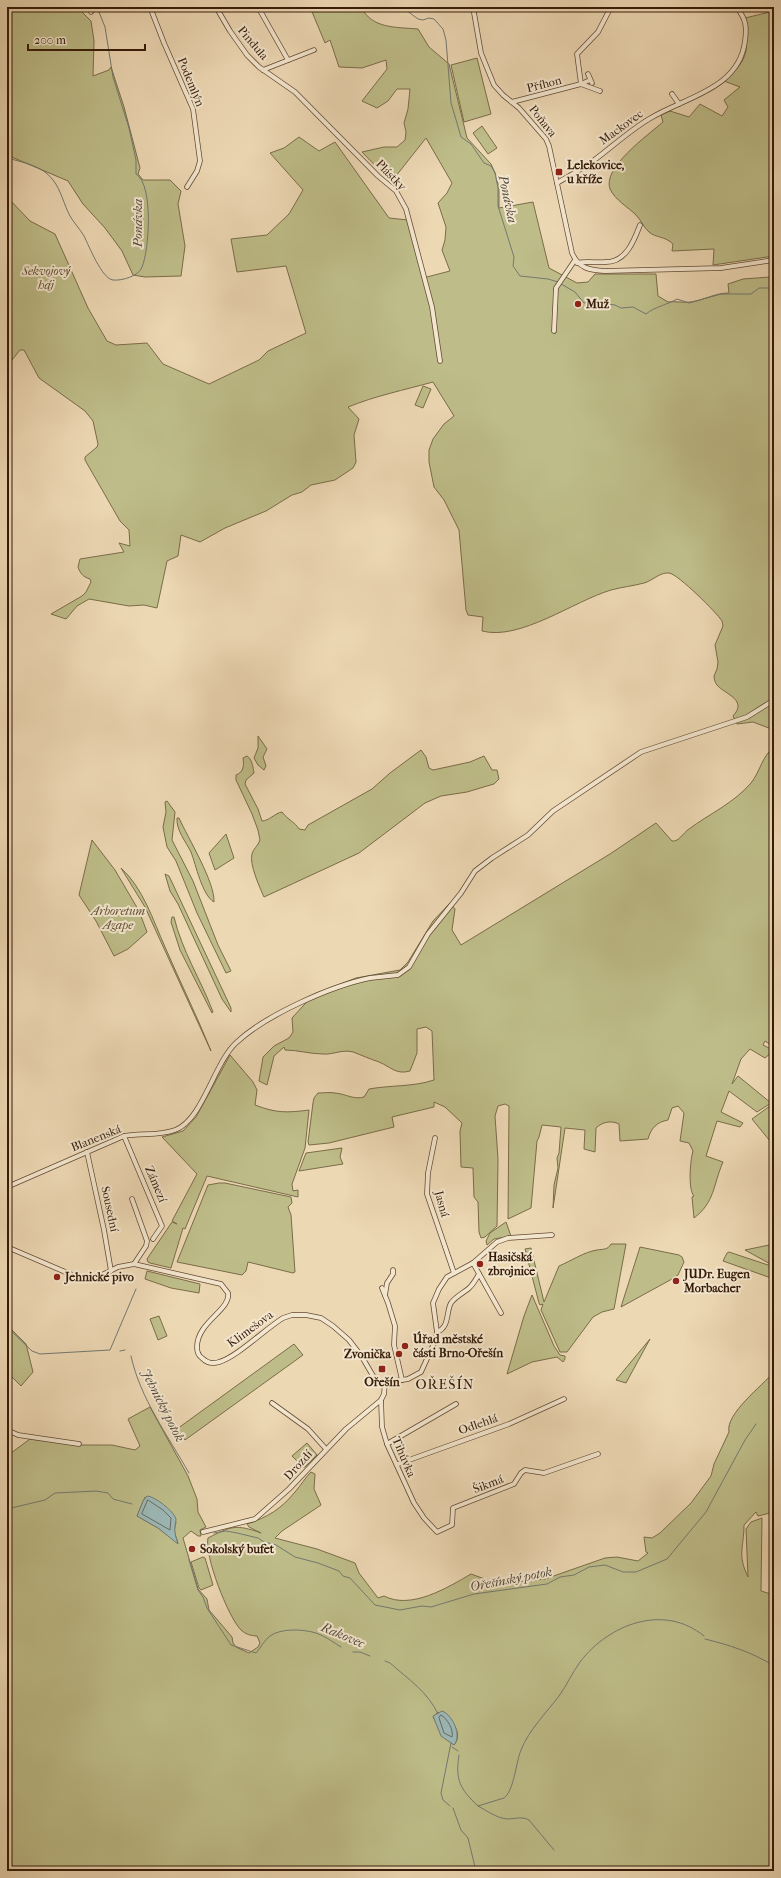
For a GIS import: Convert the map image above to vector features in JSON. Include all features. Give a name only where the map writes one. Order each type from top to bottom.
[{"type":"street","name":"Podemlýn","points":[[150,7],[193,109],[200,161],[197,171],[187,188]]},
{"type":"street","name":"Pindula","points":[[216,7],[230,31],[247,55],[263,70]]},
{"type":"street","points":[[258,7],[288,60]]},
{"type":"street","name":"Poňava","points":[[473,7],[478,39],[488,73],[494,85],[520,108],[546,139],[549,146],[572,253],[576,261]]},
{"type":"street","points":[[600,91],[581,84],[577,54],[598,32],[611,7]]},
{"type":"street","name":"Mackovec","points":[[557,183],[594,161],[648,119],[710,88],[738,65],[744,49],[747,29],[744,16],[737,8]]},
{"type":"street","points":[[263,70],[314,50]]},
{"type":"street","name":"Plástky","points":[[263,70],[295,92],[378,176],[396,191],[406,209],[432,307],[440,361]]},
{"type":"street","name":"Příhon","points":[[512,102],[591,81],[588,74]]},
{"type":"street","points":[[672,94],[679,104]]},
{"type":"street","points":[[576,261],[608,262],[619,259],[633,243],[640,225]]},
{"type":"street","points":[[576,261],[586,269],[605,271],[721,268],[774,260]]},
{"type":"street","points":[[554,331],[555,293],[558,282],[576,261]]},
{"type":"street","points":[[774,652],[772,657],[774,666]]},
{"type":"street","name":"Blanenská","points":[[7,1187],[124,1136],[134,1134],[164,1133],[181,1127],[192,1116],[228,1052],[237,1041],[271,1019],[315,997],[358,982],[398,975],[403,972],[409,966],[428,934],[457,898],[475,871],[532,832],[553,811],[641,752],[747,717],[774,700]]},
{"type":"street","name":"Zámezí","points":[[124,1136],[162,1226],[153,1239]]},
{"type":"street","name":"Jasná","points":[[435,1138],[428,1173],[427,1194],[454,1273]]},
{"type":"street","name":"Sousední","points":[[87,1152],[104,1230],[111,1271]]},
{"type":"street","points":[[7,1247],[74,1277],[84,1280],[92,1280],[125,1264],[134,1264],[147,1242],[132,1200]]},
{"type":"street","points":[[381,1400],[384,1394],[385,1382],[417,1376],[421,1372],[436,1339],[437,1332],[433,1309],[434,1298],[444,1281],[454,1273],[473,1263],[493,1244],[503,1240],[552,1235]]},
{"type":"street","points":[[473,1263],[501,1313]]},
{"type":"street","name":"Klimešova","points":[[134,1264],[221,1284],[227,1290],[229,1296],[227,1302],[205,1326],[198,1340],[198,1352],[200,1356],[208,1362],[213,1363],[226,1359],[283,1318],[292,1315],[310,1316],[321,1318],[344,1334],[358,1350],[374,1380],[378,1382],[385,1382]]},
{"type":"street","points":[[385,1296],[387,1283],[393,1274],[393,1270]]},
{"type":"street","points":[[437,1332],[443,1328],[450,1315],[449,1309],[453,1300],[470,1288],[479,1274]]},
{"type":"street","points":[[382,1288],[395,1326],[394,1345],[402,1380]]},
{"type":"street","name":"Odlehlá","points":[[398,1464],[509,1424],[564,1399]]},
{"type":"street","name":"Tihůvka","points":[[381,1400],[382,1427],[387,1444],[398,1464],[407,1489],[424,1518]]},
{"type":"street","name":"Drozdí","points":[[203,1532],[255,1519],[289,1489],[349,1425],[381,1400]]},
{"type":"street","points":[[272,1403],[308,1429],[326,1449]]},
{"type":"street","points":[[387,1444],[456,1404]]},
{"type":"street","points":[[7,1430],[18,1435],[79,1444]]},
{"type":"street","name":"Šikmá","points":[[424,1518],[435,1532],[441,1532],[452,1525],[453,1508],[514,1484],[520,1474],[525,1470],[544,1473],[598,1454]]},
{"type":"green space","points":[[7,7],[77,7],[91,21],[94,41],[93,76],[109,70],[111,67],[124,107],[140,168],[138,174],[143,180],[170,180],[181,191],[178,204],[185,246],[181,276],[145,277],[133,275],[122,251],[105,228],[83,204],[68,181],[7,155]]},
{"type":"green space","name":"Sekvojový háj","points":[[310,7],[361,7],[371,19],[385,26],[418,29],[429,47],[449,64],[467,138],[491,164],[496,175],[499,189],[499,208],[533,202],[549,268],[577,283],[588,282],[595,274],[656,274],[658,296],[668,302],[688,302],[729,293],[728,284],[743,279],[770,277],[770,263],[774,263],[774,730],[753,722],[737,724],[733,716],[737,711],[737,702],[718,686],[714,678],[718,662],[715,645],[723,626],[722,621],[688,587],[674,575],[669,573],[662,574],[644,583],[611,590],[596,595],[530,625],[497,633],[482,631],[483,617],[468,615],[466,610],[459,530],[444,500],[434,487],[429,462],[429,450],[433,439],[444,424],[454,416],[433,382],[379,396],[348,407],[359,419],[354,435],[356,462],[353,468],[335,480],[311,485],[302,492],[292,495],[266,511],[225,528],[200,542],[181,535],[178,556],[167,561],[157,608],[144,605],[129,606],[89,599],[77,606],[66,619],[51,614],[82,596],[86,592],[91,582],[90,579],[84,576],[78,567],[80,559],[124,552],[119,543],[130,546],[129,530],[120,521],[85,460],[85,457],[97,447],[98,444],[93,421],[85,411],[39,378],[24,350],[20,350],[7,366],[7,197],[30,221],[55,234],[88,308],[107,341],[116,345],[147,343],[163,364],[209,384],[259,360],[268,351],[306,333],[286,266],[237,272],[231,239],[267,235],[289,214],[303,190],[270,153],[284,148],[299,137],[319,151],[335,142],[389,218],[408,220],[423,278],[450,271],[442,250],[445,240],[446,227],[438,203],[447,193],[452,183],[426,138],[392,181],[389,180],[362,152],[384,147],[397,147],[405,140],[406,132],[404,123],[408,109],[410,89],[397,89],[388,101],[377,108],[362,101],[387,69],[386,60],[362,68],[339,67],[330,40],[325,43]]},
{"type":"green space","points":[[774,11],[774,256],[713,265],[714,249],[672,251],[673,244],[670,241],[649,232],[636,215],[615,197],[610,189],[609,181],[619,162],[628,152],[663,122],[661,115],[670,111],[689,117],[700,104],[722,116],[728,107],[724,100],[740,87],[724,81],[739,66],[745,53],[745,18]]},
{"type":"green space","points":[[477,58],[491,114],[464,122],[451,65]]},
{"type":"green space","points":[[482,126],[497,148],[488,154],[473,133]]},
{"type":"green space","points":[[423,386],[431,389],[423,408],[415,405]]},
{"type":"green space","points":[[258,736],[267,749],[263,757],[266,766],[264,770],[258,765],[254,758],[258,748]]},
{"type":"green space","points":[[774,747],[774,1047],[765,1041],[763,1045],[771,1049],[772,1052],[765,1058],[750,1049],[741,1059],[732,1084],[738,1076],[771,1103],[757,1112],[729,1091],[721,1112],[743,1123],[740,1127],[717,1121],[706,1156],[723,1162],[710,1199],[701,1212],[694,1218],[692,1197],[694,1196],[691,1188],[690,1175],[693,1151],[689,1143],[680,1141],[684,1113],[678,1106],[672,1108],[668,1120],[655,1126],[648,1139],[620,1141],[619,1124],[607,1122],[601,1124],[596,1128],[595,1152],[584,1149],[585,1130],[565,1128],[553,1208],[554,1185],[558,1168],[557,1158],[559,1153],[561,1127],[542,1125],[537,1141],[531,1208],[508,1219],[509,1106],[505,1104],[498,1106],[495,1116],[498,1159],[497,1226],[485,1237],[481,1238],[479,1232],[478,1202],[474,1197],[473,1168],[461,1167],[460,1131],[462,1123],[445,1107],[434,1102],[434,1107],[392,1117],[394,1127],[329,1143],[309,1145],[308,1142],[314,1098],[318,1093],[333,1093],[360,1098],[364,1097],[369,1089],[418,1084],[434,1080],[432,1031],[426,1027],[417,1029],[417,1053],[410,1071],[397,1071],[379,1062],[349,1051],[318,1054],[285,1050],[284,1047],[274,1056],[267,1085],[259,1081],[263,1057],[274,1046],[289,1038],[293,1032],[292,1018],[314,994],[356,978],[400,970],[408,962],[433,921],[450,903],[455,909],[452,930],[461,945],[610,854],[656,823],[672,841],[679,839],[689,829],[737,797],[754,779],[764,759]]},
{"type":"green space","points":[[421,750],[426,757],[429,768],[433,770],[470,762],[484,756],[492,770],[497,770],[499,779],[494,784],[467,792],[441,796],[425,803],[359,853],[264,897],[255,876],[251,858],[260,840],[258,830],[236,780],[236,775],[241,772],[243,768],[243,758],[247,756],[252,763],[254,773],[246,780],[245,784],[258,809],[262,821],[282,812],[299,829],[305,830],[308,825],[372,789],[390,773]]},
{"type":"green space","points":[[167,801],[175,812],[172,840],[193,881],[218,945],[231,971],[226,973],[197,913],[176,861],[167,847],[163,827],[166,812],[165,802]]},
{"type":"green space","points":[[177,818],[179,818],[206,872],[213,893],[214,902],[203,887],[191,852],[178,827]]},
{"type":"green space","points":[[226,834],[234,858],[215,870],[209,853]]},
{"type":"green space","name":"Arboretum Agape","points":[[92,840],[115,870],[139,911],[147,932],[128,949],[114,956],[96,921],[79,895]]},
{"type":"green space","points":[[121,868],[129,876],[147,905],[211,1051],[145,907]]},
{"type":"green space","points":[[165,874],[169,876],[231,1008],[231,1012],[222,999],[178,904],[170,891]]},
{"type":"green space","points":[[172,917],[174,917],[177,930],[208,1000],[213,1012],[212,1013],[180,950],[171,922]]},
{"type":"green space","points":[[230,1055],[253,1082],[257,1090],[255,1105],[281,1112],[309,1110],[305,1148],[292,1184],[293,1191],[298,1190],[298,1197],[207,1176],[185,1229],[183,1228],[171,1268],[150,1263],[147,1259],[172,1222],[177,1224],[172,1221],[197,1174],[162,1137],[183,1131],[196,1117]]},
{"type":"green space","points":[[774,1103],[774,1146],[752,1119]]},
{"type":"green space","points":[[342,1148],[340,1157],[343,1164],[299,1171],[306,1153]]},
{"type":"green space","points":[[219,1183],[291,1197],[292,1203],[288,1207],[291,1215],[295,1272],[293,1273],[248,1262],[246,1271],[242,1275],[177,1262],[208,1185]]},
{"type":"green space","points":[[506,1222],[511,1236],[494,1239],[487,1245],[486,1241],[490,1233]]},
{"type":"green space","points":[[611,1244],[626,1244],[614,1309],[602,1312],[593,1317],[567,1352],[560,1352],[541,1310],[543,1304],[540,1305],[539,1303],[525,1249],[531,1248],[544,1302],[559,1266],[592,1251],[607,1248]]},
{"type":"green space","points":[[774,1244],[774,1266],[745,1250]]},
{"type":"green space","points":[[640,1247],[679,1255],[682,1257],[684,1262],[678,1275],[621,1307]]},
{"type":"green space","points":[[729,1252],[774,1267],[774,1279],[723,1261]]},
{"type":"green space","points":[[147,1271],[200,1284],[199,1293],[171,1288],[145,1279]]},
{"type":"green space","points":[[532,1295],[554,1346],[560,1355],[565,1356],[565,1359],[563,1362],[557,1357],[532,1362],[507,1374],[524,1316]]},
{"type":"green space","points":[[159,1316],[167,1336],[158,1340],[150,1319]]},
{"type":"green space","points":[[7,1325],[26,1344],[33,1372],[21,1386],[7,1372]]},
{"type":"green space","points":[[650,1339],[626,1383],[616,1380]]},
{"type":"green space","points":[[294,1344],[303,1355],[185,1440],[177,1429]]},
{"type":"green space","points":[[774,1372],[774,1512],[758,1516],[756,1512],[744,1525],[742,1557],[748,1577],[746,1529],[751,1522],[762,1518],[761,1591],[774,1595],[774,1871],[7,1871],[7,1456],[30,1439],[78,1445],[112,1445],[135,1450],[140,1446],[128,1419],[150,1407],[188,1476],[197,1499],[198,1512],[206,1527],[200,1530],[201,1536],[198,1536],[191,1531],[183,1538],[198,1589],[207,1599],[209,1610],[232,1637],[233,1643],[236,1647],[249,1653],[258,1647],[260,1643],[257,1636],[244,1633],[241,1630],[230,1613],[213,1571],[208,1538],[222,1531],[239,1527],[261,1533],[249,1527],[247,1524],[268,1515],[279,1508],[290,1498],[311,1472],[315,1474],[314,1489],[321,1505],[282,1531],[275,1538],[317,1549],[355,1563],[359,1573],[378,1598],[384,1596],[395,1600],[406,1600],[429,1596],[471,1574],[493,1582],[507,1583],[545,1579],[605,1558],[617,1557],[638,1561],[648,1553],[646,1552],[644,1537],[652,1538],[660,1533],[691,1503],[711,1476],[714,1464],[729,1432],[729,1425],[733,1417],[746,1400]],"holes":[[[145,1497],[176,1522],[174,1531],[178,1543],[158,1528],[137,1516]],[[438,1712],[447,1718],[457,1730],[458,1735],[454,1745],[443,1735],[433,1717]]]},
{"type":"green space","points":[[307,1443],[317,1455],[305,1467],[303,1467],[292,1456]]},
{"type":"green space","points":[[203,1557],[205,1558],[213,1585],[201,1590],[199,1588],[191,1562]]},
{"type":"water","points":[[147,1496],[154,1498],[172,1512],[176,1519],[175,1534],[178,1544],[158,1528],[137,1516],[143,1501]]},
{"type":"water","points":[[442,1711],[446,1713],[453,1721],[457,1731],[454,1745],[441,1736],[433,1716]]},
{"type":"waterway","name":"Ponávka","points":[[7,158],[26,163],[44,171],[49,175],[58,188],[70,216],[84,236],[100,268],[109,278],[113,280],[125,279],[134,275],[140,270],[147,247],[148,204],[146,191],[142,180],[136,174],[136,160],[129,128],[113,77],[105,27],[97,7]]},
{"type":"waterway","name":"Ponávka","points":[[402,7],[418,19],[434,19],[443,29],[446,40],[451,103],[461,137],[471,144],[484,163],[491,166],[495,173],[498,188],[498,206],[514,257],[513,266],[520,276],[548,279],[558,282]]},
{"type":"waterway","name":"Ponávka","points":[[561,284],[575,292],[584,303],[593,302],[596,309],[607,304],[615,305],[621,308],[633,307],[646,314],[677,299],[689,303],[721,294],[751,294],[759,288],[774,288]]},
{"type":"waterway","name":"Jehnický potok","points":[[7,1327],[32,1351],[40,1354],[110,1350],[136,1289]]},
{"type":"waterway","name":"Jehnický potok","points":[[120,1351],[125,1350]]},
{"type":"waterway","name":"Jehnický potok","points":[[131,1356],[135,1372],[148,1402],[189,1473]]},
{"type":"waterway","name":"Ořešínský potok","points":[[214,1533],[226,1531],[258,1538],[264,1542],[276,1545],[295,1557],[318,1563],[339,1571],[343,1576],[350,1578],[375,1605],[400,1610],[422,1606],[431,1607],[474,1594],[547,1584],[560,1577],[574,1575],[589,1567],[605,1565],[623,1572],[636,1572],[667,1559],[706,1512],[745,1440],[756,1424]]},
{"type":"waterway","name":"Rakovec","points":[[7,1509],[45,1500],[55,1493],[96,1491],[108,1493],[113,1499],[132,1504]]},
{"type":"waterway","name":"Rakovec","points":[[189,1560],[198,1590],[203,1597],[207,1608],[231,1645],[256,1653],[266,1640],[275,1633],[286,1630],[299,1630],[319,1634],[341,1647]]},
{"type":"waterway","name":"Rakovec","points":[[459,1755],[458,1771],[460,1784],[478,1806],[504,1798],[510,1789],[519,1755],[528,1736],[559,1696],[580,1662],[606,1637],[621,1628],[638,1622],[655,1620],[672,1621],[688,1626],[704,1636]]},
{"type":"waterway","name":"Rakovec","points":[[705,1639],[740,1650],[774,1666]]},
{"type":"waterway","name":"Rakovec","points":[[353,1652],[360,1652],[370,1656]]},
{"type":"waterway","name":"Rakovec","points":[[385,1661],[390,1663],[417,1686],[429,1699],[438,1714]]},
{"type":"waterway","points":[[450,1806],[443,1800],[441,1793],[451,1743]]},
{"type":"waterway","name":"Rakovec","points":[[452,1747],[458,1751]]},
{"type":"waterway","points":[[478,1806],[503,1818],[521,1818],[529,1820],[554,1850]]},
{"type":"waterway","points":[[453,1808],[461,1830],[468,1838],[476,1871]]},
{"type":"place","name":"Lelekovice, u kříže","points":[[559,172]]},
{"type":"place","name":"Muž","points":[[578,304]]},
{"type":"place","name":"Hasičská zbrojnice","points":[[480,1264]]},
{"type":"place","name":"Jehnické pivo","points":[[57,1277]]},
{"type":"place","name":"JUDr. Eugen Morbacher","points":[[676,1281]]},
{"type":"place","name":"Úřad městské části Brno-Ořešín","points":[[405,1346]]},
{"type":"place","name":"Zvonička","points":[[399,1354]]},
{"type":"place","name":"Ořešín","points":[[382,1369]]},
{"type":"place","name":"Sokolský bufet","points":[[192,1549]]},
{"type":"district","name":"OŘEŠÍN","points":[[445,1384]]}]
